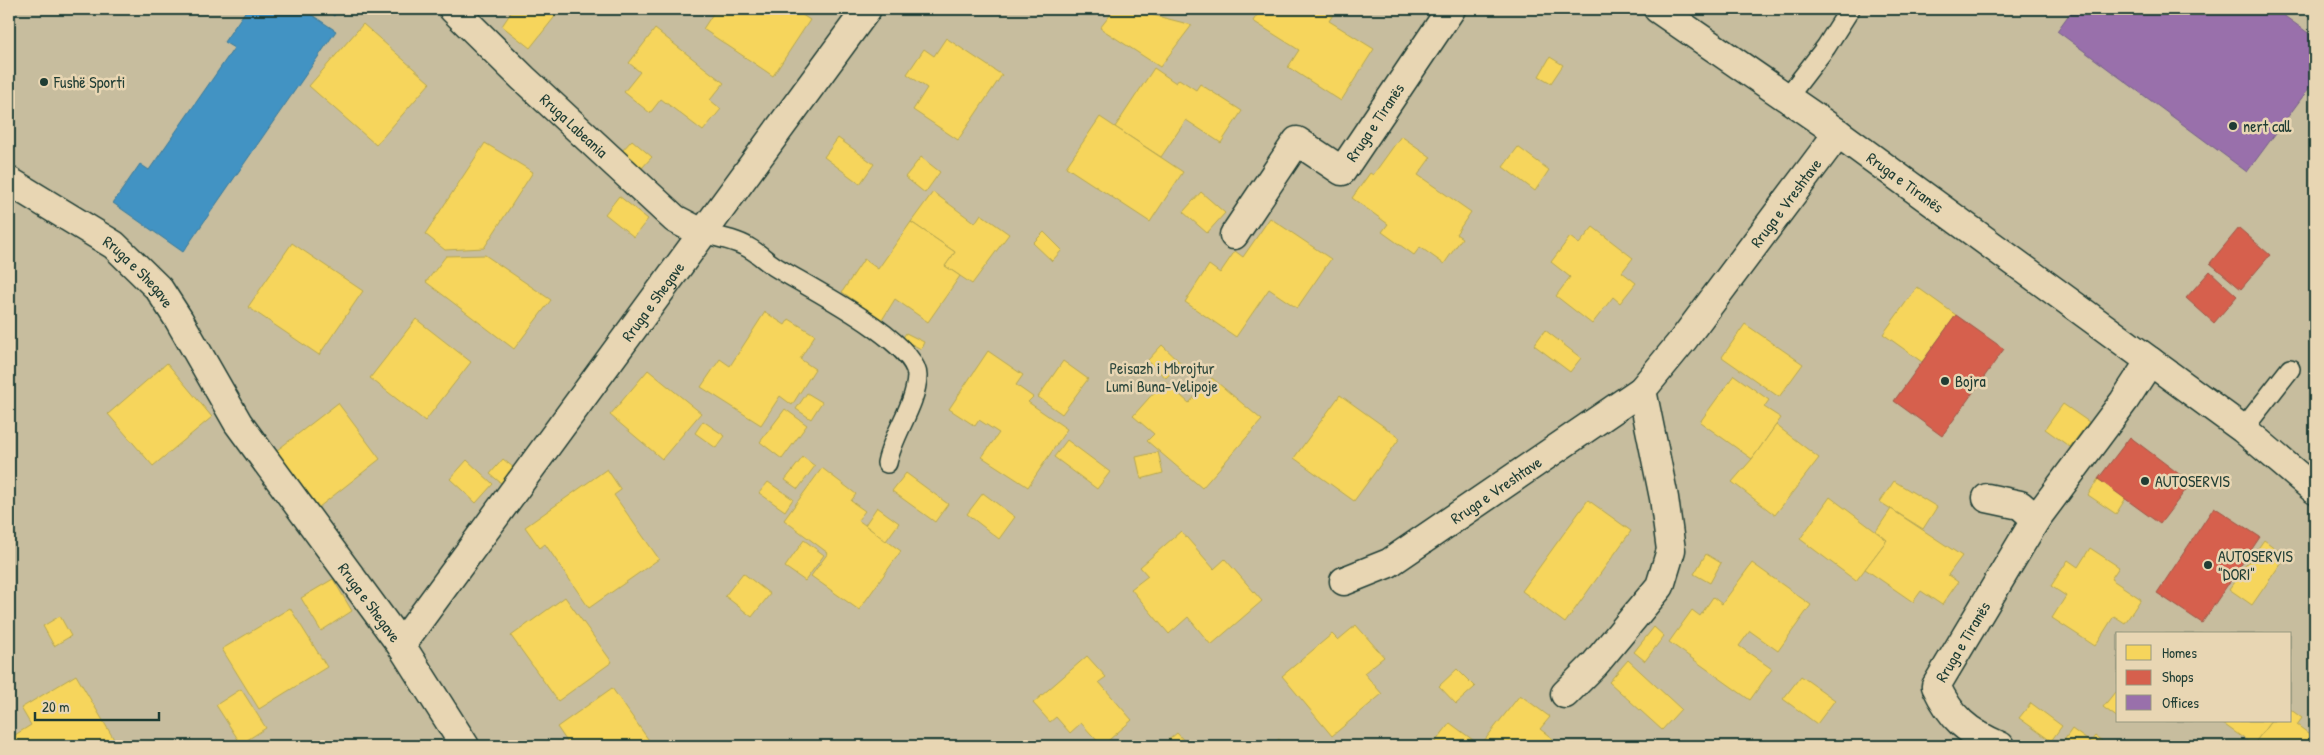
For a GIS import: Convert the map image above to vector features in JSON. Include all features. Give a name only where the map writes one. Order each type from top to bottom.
[{"type":"street","name":"Rruga Labeania","points":[[453,9],[523,78],[675,219],[702,233]]},
{"type":"street","name":"Rruga e Shegave","points":[[9,181],[114,245],[159,289],[238,423],[401,645],[867,9]]},
{"type":"street","name":"Rruga e Tiranës","points":[[1234,234],[1297,141],[1342,171],[1451,9]]},
{"type":"street","name":"Rruga e Tiranës","points":[[1658,9],[1786,99],[1838,133],[2243,429],[2315,490]]},
{"type":"street","name":"Rruga e Vreshtave","points":[[1344,581],[1389,563],[1642,390],[1689,332],[1838,133]]},
{"type":"street","name":"Rruga e Tiranës","points":[[2000,746],[1956,720],[1946,706],[1936,686],[2036,519],[2124,401],[2150,361]]},
{"type":"street","points":[[1565,694],[1595,664],[1660,586],[1672,550],[1664,498],[1642,390]]},
{"type":"street","points":[[1986,498],[2020,505],[2036,519]]},
{"type":"street","points":[[401,645],[465,746]]},
{"type":"lane","points":[[1786,99],[1826,47],[1850,9]]},
{"type":"lane","points":[[702,233],[749,248],[773,266],[815,288],[868,322],[911,361],[917,375],[911,402],[890,447],[887,462]]},
{"type":"lane","points":[[2243,429],[2290,369]]},
{"type":"green space","name":"Peisazh i Mbrojtur Lumi Buna-Velipoje","points":[[9,9],[2315,9],[2315,746],[9,746]]},
{"type":"building: Homes","points":[[509,9],[561,9],[530,48],[502,26],[512,11]]},
{"type":"building: Homes","points":[[716,9],[793,9],[810,20],[773,76],[703,29]]},
{"type":"building: Homes","points":[[1115,9],[1144,9],[1153,15],[1192,25],[1160,67],[1100,28]]},
{"type":"building: Homes","points":[[1261,9],[1334,9],[1336,10],[1329,21],[1374,49],[1341,101],[1288,67],[1299,50],[1253,21]]},
{"type":"building: Homes","points":[[363,24],[430,83],[376,145],[309,86]]},
{"type":"building: Homes","points":[[655,29],[724,83],[710,100],[721,109],[703,131],[661,99],[650,113],[624,92],[640,72],[629,63]]},
{"type":"building: Homes","points":[[946,38],[1002,75],[958,140],[913,110],[927,88],[907,74],[924,49],[934,56]]},
{"type":"building: Homes","points":[[1550,57],[1563,65],[1551,83],[1539,76]]},
{"type":"building: Homes","points":[[1154,68],[1176,83],[1179,79],[1196,90],[1200,84],[1242,111],[1221,143],[1186,120],[1161,157],[1115,127]]},
{"type":"building: Homes","points":[[1100,117],[1183,172],[1150,222],[1066,167]]},
{"type":"building: Homes","points":[[1401,136],[1431,157],[1418,175],[1471,212],[1456,234],[1462,238],[1444,264],[1420,247],[1414,255],[1382,232],[1388,224],[1352,198],[1370,173],[1373,175]]},
{"type":"building: Homes","points":[[838,138],[874,164],[860,184],[824,157]]},
{"type":"building: Homes","points":[[632,140],[652,157],[641,169],[621,152]]},
{"type":"building: Homes","points":[[485,143],[533,172],[484,248],[445,250],[425,234]]},
{"type":"building: Homes","points":[[1518,147],[1549,170],[1535,191],[1503,167]]},
{"type":"building: Homes","points":[[921,157],[940,172],[925,193],[905,177]]},
{"type":"building: Homes","points":[[933,192],[975,223],[981,214],[1009,234],[972,284],[945,266],[955,252],[911,222]]},
{"type":"building: Homes","points":[[1201,192],[1225,213],[1207,233],[1183,212]]},
{"type":"building: Homes","points":[[619,196],[648,219],[634,237],[605,214]]},
{"type":"building: Homes","points":[[1270,218],[1331,259],[1297,308],[1269,289],[1236,337],[1185,302],[1209,265],[1220,273],[1235,251],[1243,257]]},
{"type":"building: Homes","points":[[911,222],[955,252],[945,266],[960,276],[928,322],[895,299],[882,320],[842,292],[864,259],[878,269]]},
{"type":"building: Homes","points":[[1593,227],[1633,258],[1622,272],[1636,283],[1620,303],[1613,297],[1592,324],[1556,296],[1570,277],[1551,262],[1570,237],[1579,244]]},
{"type":"building: Homes","points":[[1044,232],[1062,250],[1052,261],[1033,243]]},
{"type":"building: Homes","points":[[292,243],[363,291],[319,355],[248,307]]},
{"type":"building: Homes","points":[[485,255],[551,300],[514,349],[426,282],[446,256]]},
{"type":"building: Homes","points":[[1917,287],[1956,315],[1922,362],[1883,334]]},
{"type":"building: Homes","points":[[765,312],[785,325],[789,319],[815,335],[800,359],[815,369],[792,405],[780,396],[761,425],[701,387],[720,359],[730,366]]},
{"type":"building: Homes","points":[[416,319],[471,362],[425,421],[370,378]]},
{"type":"building: Homes","points":[[1745,324],[1803,364],[1779,397],[1722,357]]},
{"type":"building: Homes","points":[[1545,330],[1581,358],[1570,372],[1534,345]]},
{"type":"building: Homes","points":[[906,333],[924,342],[921,349],[902,339]]},
{"type":"building: Homes","points":[[1162,345],[1181,363],[1166,378],[1147,361]]},
{"type":"building: Homes","points":[[988,351],[1023,375],[1016,385],[1033,397],[1028,402],[1067,429],[1028,487],[982,457],[999,433],[979,420],[975,426],[949,409]]},
{"type":"building: Homes","points":[[1063,361],[1088,379],[1062,414],[1038,397]]},
{"type":"building: Homes","points":[[167,363],[212,417],[153,466],[108,414]]},
{"type":"building: Homes","points":[[648,370],[701,413],[662,459],[610,415]]},
{"type":"building: Homes","points":[[1734,375],[1769,400],[1764,407],[1781,418],[1752,459],[1700,422]]},
{"type":"building: Homes","points":[[1212,378],[1262,420],[1202,488],[1147,441],[1154,434],[1133,416],[1164,381],[1189,403]]},
{"type":"building: Homes","points":[[807,393],[822,402],[811,419],[796,409]]},
{"type":"building: Homes","points":[[1340,395],[1400,438],[1354,501],[1294,458]]},
{"type":"building: Homes","points":[[338,403],[380,459],[319,507],[276,451]]},
{"type":"building: Homes","points":[[2063,404],[2089,422],[2070,447],[2045,429]]},
{"type":"building: Homes","points":[[785,409],[807,425],[782,459],[760,442]]},
{"type":"building: Homes","points":[[703,421],[725,436],[716,448],[695,433]]},
{"type":"building: Homes","points":[[1776,425],[1819,458],[1775,515],[1732,482],[1752,459]]},
{"type":"building: Homes","points":[[1067,440],[1110,472],[1097,489],[1054,457]]},
{"type":"building: Homes","points":[[1158,452],[1163,473],[1141,479],[1136,457]]},
{"type":"building: Homes","points":[[803,457],[815,466],[798,489],[785,480]]},
{"type":"building: Homes","points":[[503,459],[514,468],[501,483],[490,474]]},
{"type":"building: Homes","points":[[467,460],[493,484],[476,503],[450,479]]},
{"type":"building: Homes","points":[[822,468],[856,494],[851,501],[865,511],[858,520],[901,551],[859,610],[811,576],[828,553],[784,520]]},
{"type":"building: Homes","points":[[607,469],[621,490],[614,495],[659,559],[589,608],[545,544],[540,548],[525,527]]},
{"type":"building: Homes","points":[[906,473],[948,504],[935,522],[892,491]]},
{"type":"building: Homes","points":[[2098,479],[2126,498],[2116,514],[2088,495]]},
{"type":"building: Homes","points":[[1894,481],[1937,507],[1923,529],[1880,502]]},
{"type":"building: Homes","points":[[768,482],[793,499],[785,511],[759,493]]},
{"type":"building: Homes","points":[[983,493],[1015,517],[999,539],[967,514]]},
{"type":"building: Homes","points":[[1830,497],[1887,540],[1856,581],[1800,539]]},
{"type":"building: Homes","points":[[1588,500],[1631,531],[1565,623],[1522,591]]},
{"type":"building: Homes","points":[[877,507],[899,523],[886,541],[865,525]]},
{"type":"building: Homes","points":[[1891,509],[1962,556],[1948,575],[1958,582],[1942,605],[1921,591],[1913,602],[1865,569],[1887,540],[1876,531]]},
{"type":"building: Homes","points":[[1181,531],[1214,569],[1225,559],[1262,601],[1211,645],[1188,617],[1169,634],[1131,589],[1148,576],[1140,567]]},
{"type":"building: Homes","points":[[804,540],[824,555],[805,581],[785,567]]},
{"type":"building: Homes","points":[[2264,540],[2286,556],[2252,605],[2229,589]]},
{"type":"building: Homes","points":[[2090,548],[2119,567],[2111,579],[2141,599],[2125,623],[2114,616],[2095,646],[2052,618],[2066,596],[2051,586],[2068,560],[2078,567]]},
{"type":"building: Homes","points":[[1706,554],[1721,563],[1710,583],[1694,574]]},
{"type":"building: Homes","points":[[1752,563],[1811,605],[1778,651],[1750,631],[1739,646],[1772,669],[1750,700],[1669,642],[1692,610],[1700,616],[1713,597],[1722,604]]},
{"type":"building: Homes","points":[[743,573],[770,594],[752,617],[725,596]]},
{"type":"building: Homes","points":[[333,579],[352,611],[321,631],[301,598]]},
{"type":"building: Homes","points":[[565,597],[612,662],[558,701],[511,636]]},
{"type":"building: Homes","points":[[290,608],[327,667],[259,709],[222,649]]},
{"type":"building: Homes","points":[[60,616],[71,636],[54,646],[43,626]]},
{"type":"building: Homes","points":[[1356,625],[1384,657],[1364,673],[1382,694],[1332,736],[1282,676],[1332,634],[1338,640]]},
{"type":"building: Homes","points":[[1654,627],[1664,636],[1645,661],[1634,652]]},
{"type":"building: Homes","points":[[1087,656],[1106,677],[1099,682],[1132,720],[1102,746],[1081,723],[1070,733],[1056,717],[1050,722],[1033,703]]},
{"type":"building: Homes","points":[[1628,660],[1681,709],[1662,730],[1609,682]]},
{"type":"building: Homes","points":[[1457,669],[1475,687],[1456,704],[1439,686]]},
{"type":"building: Homes","points":[[76,675],[118,746],[14,746],[10,738],[31,725],[21,708]]},
{"type":"building: Homes","points":[[1801,676],[1835,700],[1817,724],[1783,699]]},
{"type":"building: Homes","points":[[612,688],[653,746],[570,746],[557,727]]},
{"type":"building: Homes","points":[[241,689],[266,728],[241,744],[216,705]]},
{"type":"building: Homes","points":[[2115,692],[2116,717],[2103,707]]},
{"type":"building: Homes","points":[[1520,695],[1550,717],[1540,729],[1562,746],[1480,746]]},
{"type":"building: Homes","points":[[2031,703],[2062,726],[2051,741],[2019,718]]},
{"type":"building: Homes","points":[[2292,710],[2302,718],[2297,725],[2315,738],[2315,746],[2253,745],[2270,722],[2292,722]]},
{"type":"building: Homes","points":[[2222,722],[2270,722],[2253,745]]},
{"type":"building: Homes","points":[[1450,723],[1481,746],[1432,746]]},
{"type":"building: Homes","points":[[2072,729],[2090,742],[2095,736],[2109,746],[2060,746]]},
{"type":"building: Homes","points":[[1177,733],[1189,746],[1161,746]]},
{"type":"building: Homes","points":[[1279,739],[1285,746],[1270,746]]},
{"type":"building: Shops","points":[[2239,228],[2270,255],[2241,289],[2210,263]]},
{"type":"building: Shops","points":[[2210,271],[2237,296],[2214,323],[2186,298]]},
{"type":"building: Shops","name":"Bojra","points":[[1956,315],[2004,349],[1942,436],[1894,401]]},
{"type":"building: Shops","name":"AUTOSERVIS","points":[[2130,437],[2191,483],[2160,524],[2098,479]]},
{"type":"building: Shops","name":"AUTOSERVIS \"DORI\"","points":[[2214,507],[2260,537],[2202,623],[2157,593]]},
{"type":"building: Offices","name":"nert call","points":[[2073,9],[2275,9],[2315,38],[2315,80],[2247,172],[2057,31]]},
{"type":"building: Schools","points":[[247,9],[303,9],[336,31],[183,252],[113,203],[140,164],[149,170],[234,48],[224,42]]},
{"type":"building: Schools","points":[[325,9],[339,9],[334,16]]},
{"type":"place","name":"Fushë Sporti","points":[[44,82]]},
{"type":"place","name":"nert call","points":[[2233,126]]},
{"type":"place","name":"Bojra","points":[[1945,381]]},
{"type":"place","name":"AUTOSERVIS","points":[[2145,481]]},
{"type":"place","name":"AUTOSERVIS \"DORI\"","points":[[2208,565]]}]
